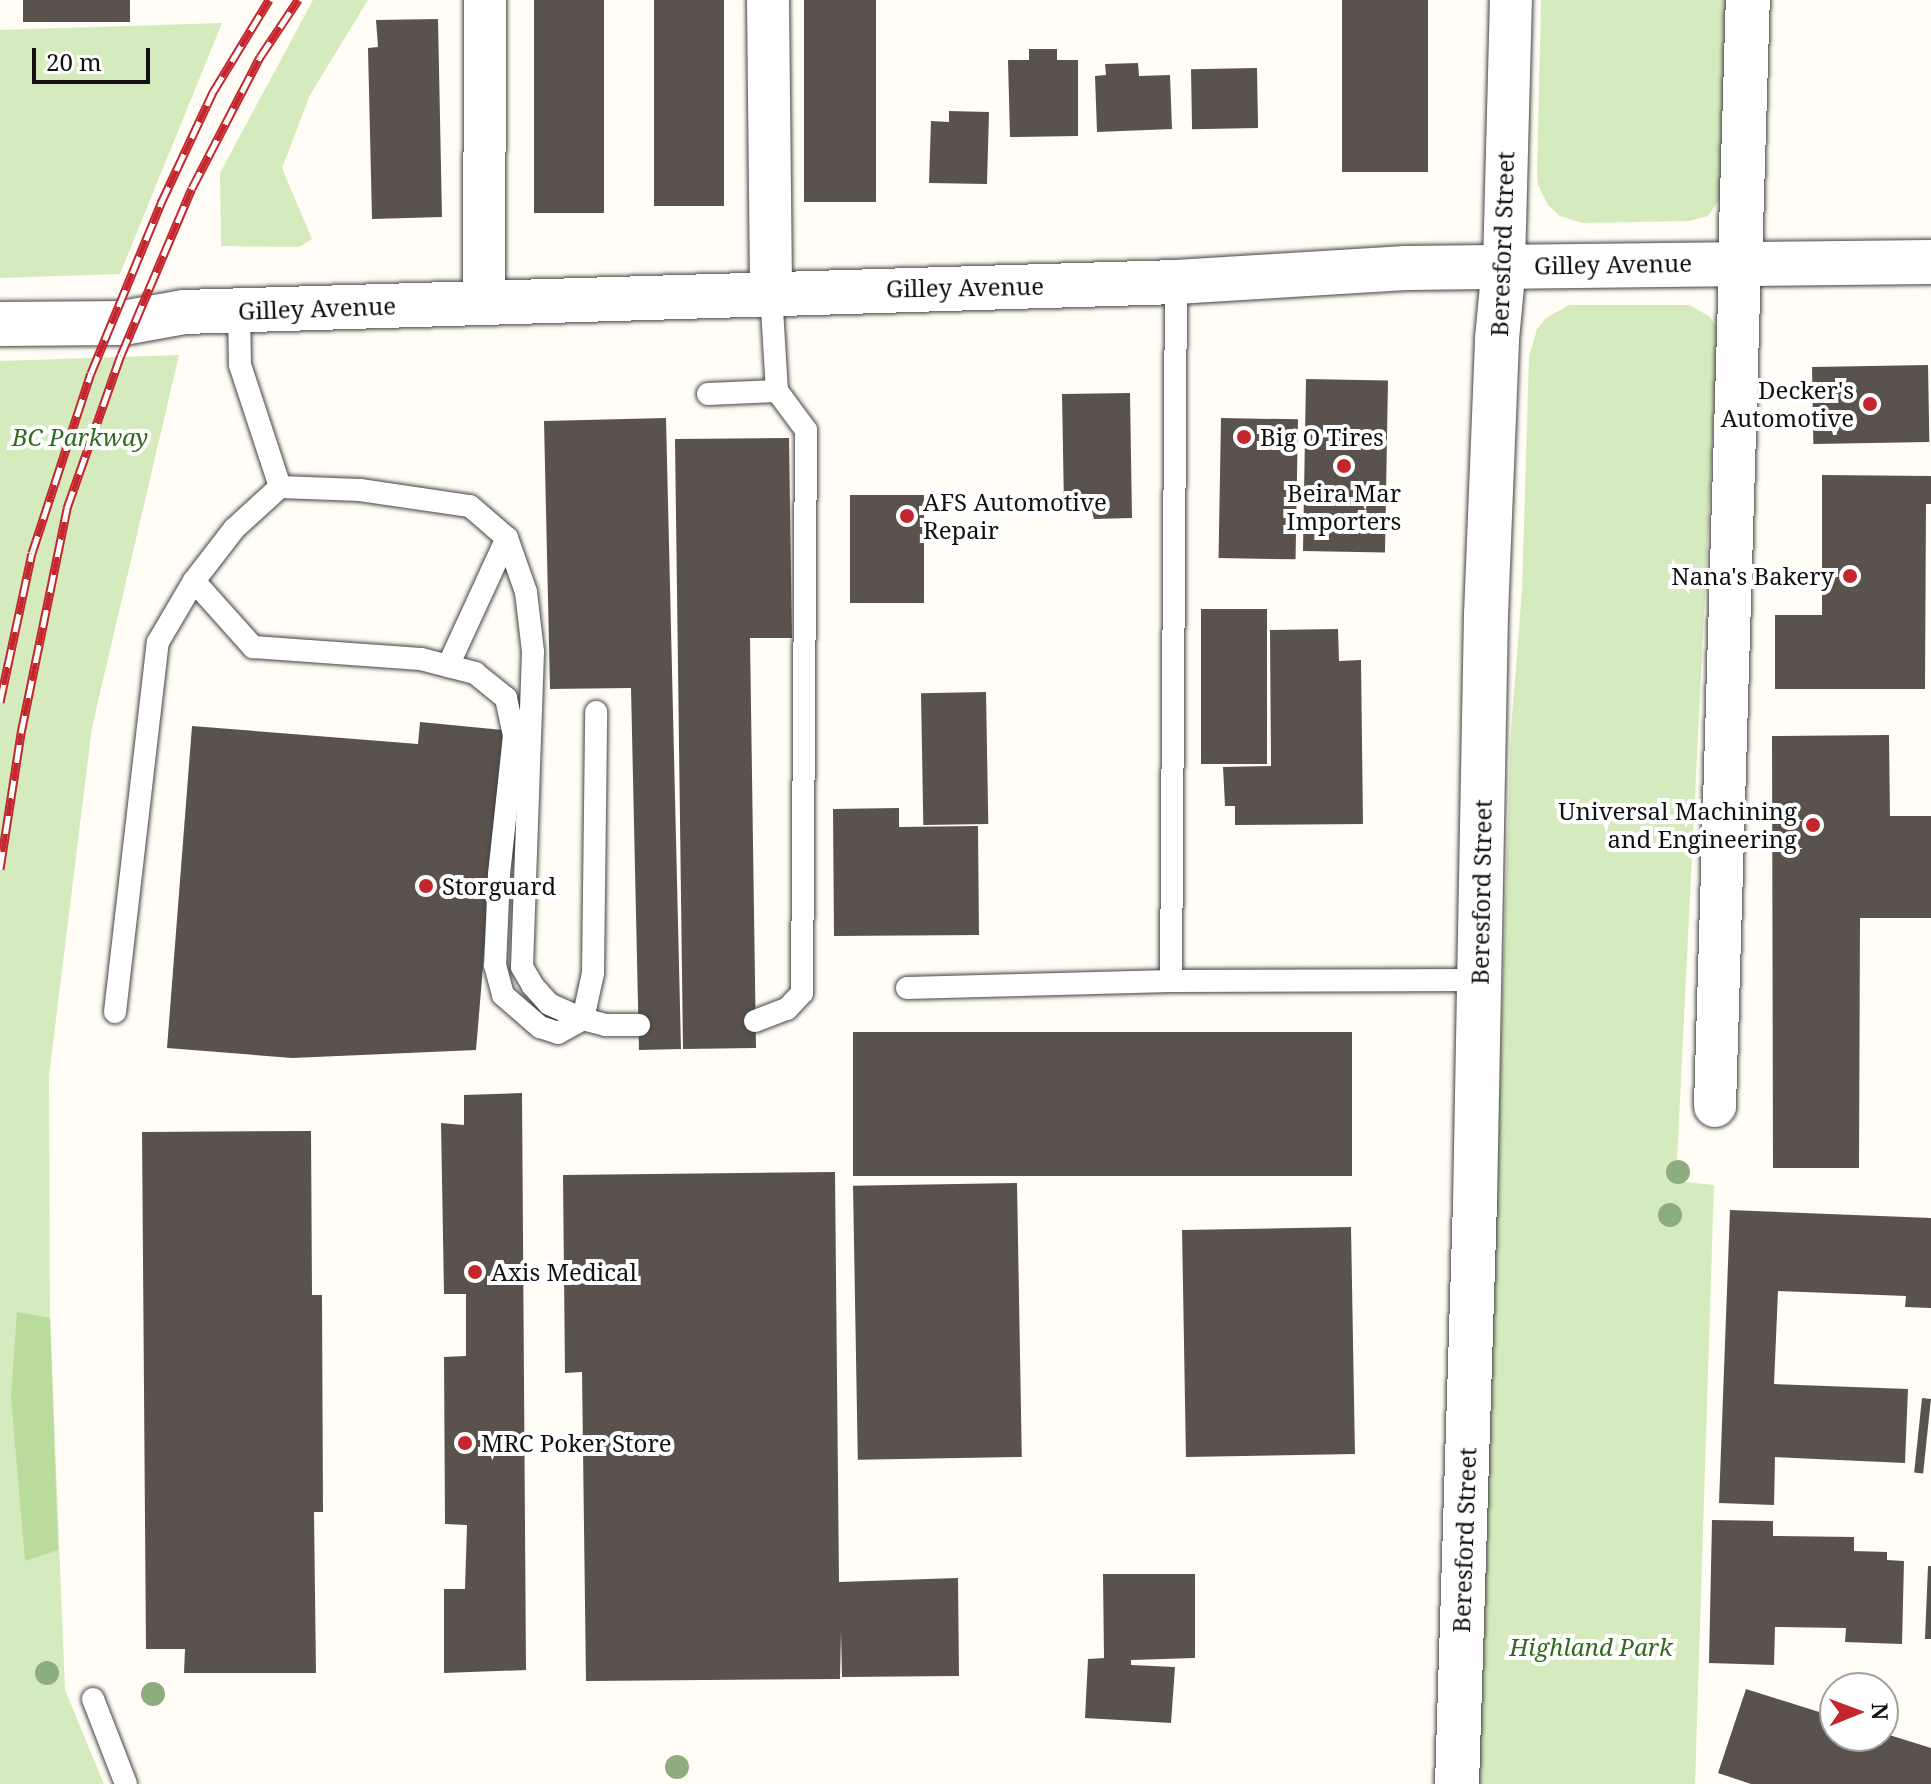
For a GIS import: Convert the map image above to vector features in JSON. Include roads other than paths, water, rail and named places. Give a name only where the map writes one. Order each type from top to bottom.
[{"type":"street","points":[[484,301],[485,0]]},
{"type":"street","points":[[768,0],[771,292]]},
{"type":"street","name":"Beresford Street","points":[[1457,1784],[1486,615],[1497,339],[1504,265],[1511,0]]},
{"type":"street","points":[[1715,1106],[1748,0]]},
{"type":"street","name":"Gilley Avenue","points":[[0,324],[123,323],[184,312],[1176,282],[1504,265],[1931,262]]},
{"type":"lane","points":[[1171,981],[1176,282]]},
{"type":"lane","points":[[755,1021],[787,1009],[802,993],[806,430],[777,391],[771,292]]},
{"type":"lane","points":[[239,310],[240,365],[280,487]]},
{"type":"lane","points":[[708,394],[777,391]]},
{"type":"lane","points":[[115,1012],[158,642],[194,581],[234,529],[280,487],[360,490],[470,506],[507,538],[526,592],[533,652],[522,967],[549,1004],[606,1025],[639,1025]]},
{"type":"lane","points":[[448,666],[507,538]]},
{"type":"lane","points":[[194,581],[253,647],[421,659],[475,673],[506,698],[514,736],[498,890],[495,965],[503,995],[540,1027],[558,1033],[583,1019],[593,973],[596,712]]},
{"type":"lane","points":[[907,988],[1171,981],[1479,980]]},
{"type":"lane","points":[[93,1699],[126,1784]]},
{"type":"railway","points":[[0,702],[32,553],[91,373],[161,203],[213,92],[269,0]]},
{"type":"railway","points":[[0,869],[21,733],[67,508],[121,355],[192,188],[260,57],[298,0]]},
{"type":"place","name":"Decker's Automotive","points":[[1870,404]]},
{"type":"place","name":"Big O Tires","points":[[1244,437]]},
{"type":"place","name":"Beira Mar Importers","points":[[1344,466]]},
{"type":"place","name":"AFS Automotive Repair","points":[[907,516]]},
{"type":"place","name":"Nana's Bakery","points":[[1850,576]]},
{"type":"place","name":"Universal Machining and Engineering","points":[[1813,825]]},
{"type":"place","name":"Storguard","points":[[426,886]]},
{"type":"place","name":"Axis Medical","points":[[475,1272]]},
{"type":"place","name":"MRC Poker Store","points":[[465,1443]]},
{"type":"park label","name":"BC Parkway","points":[[80,437]]},
{"type":"park label","name":"Highland Park","points":[[1591,1647]]}]
